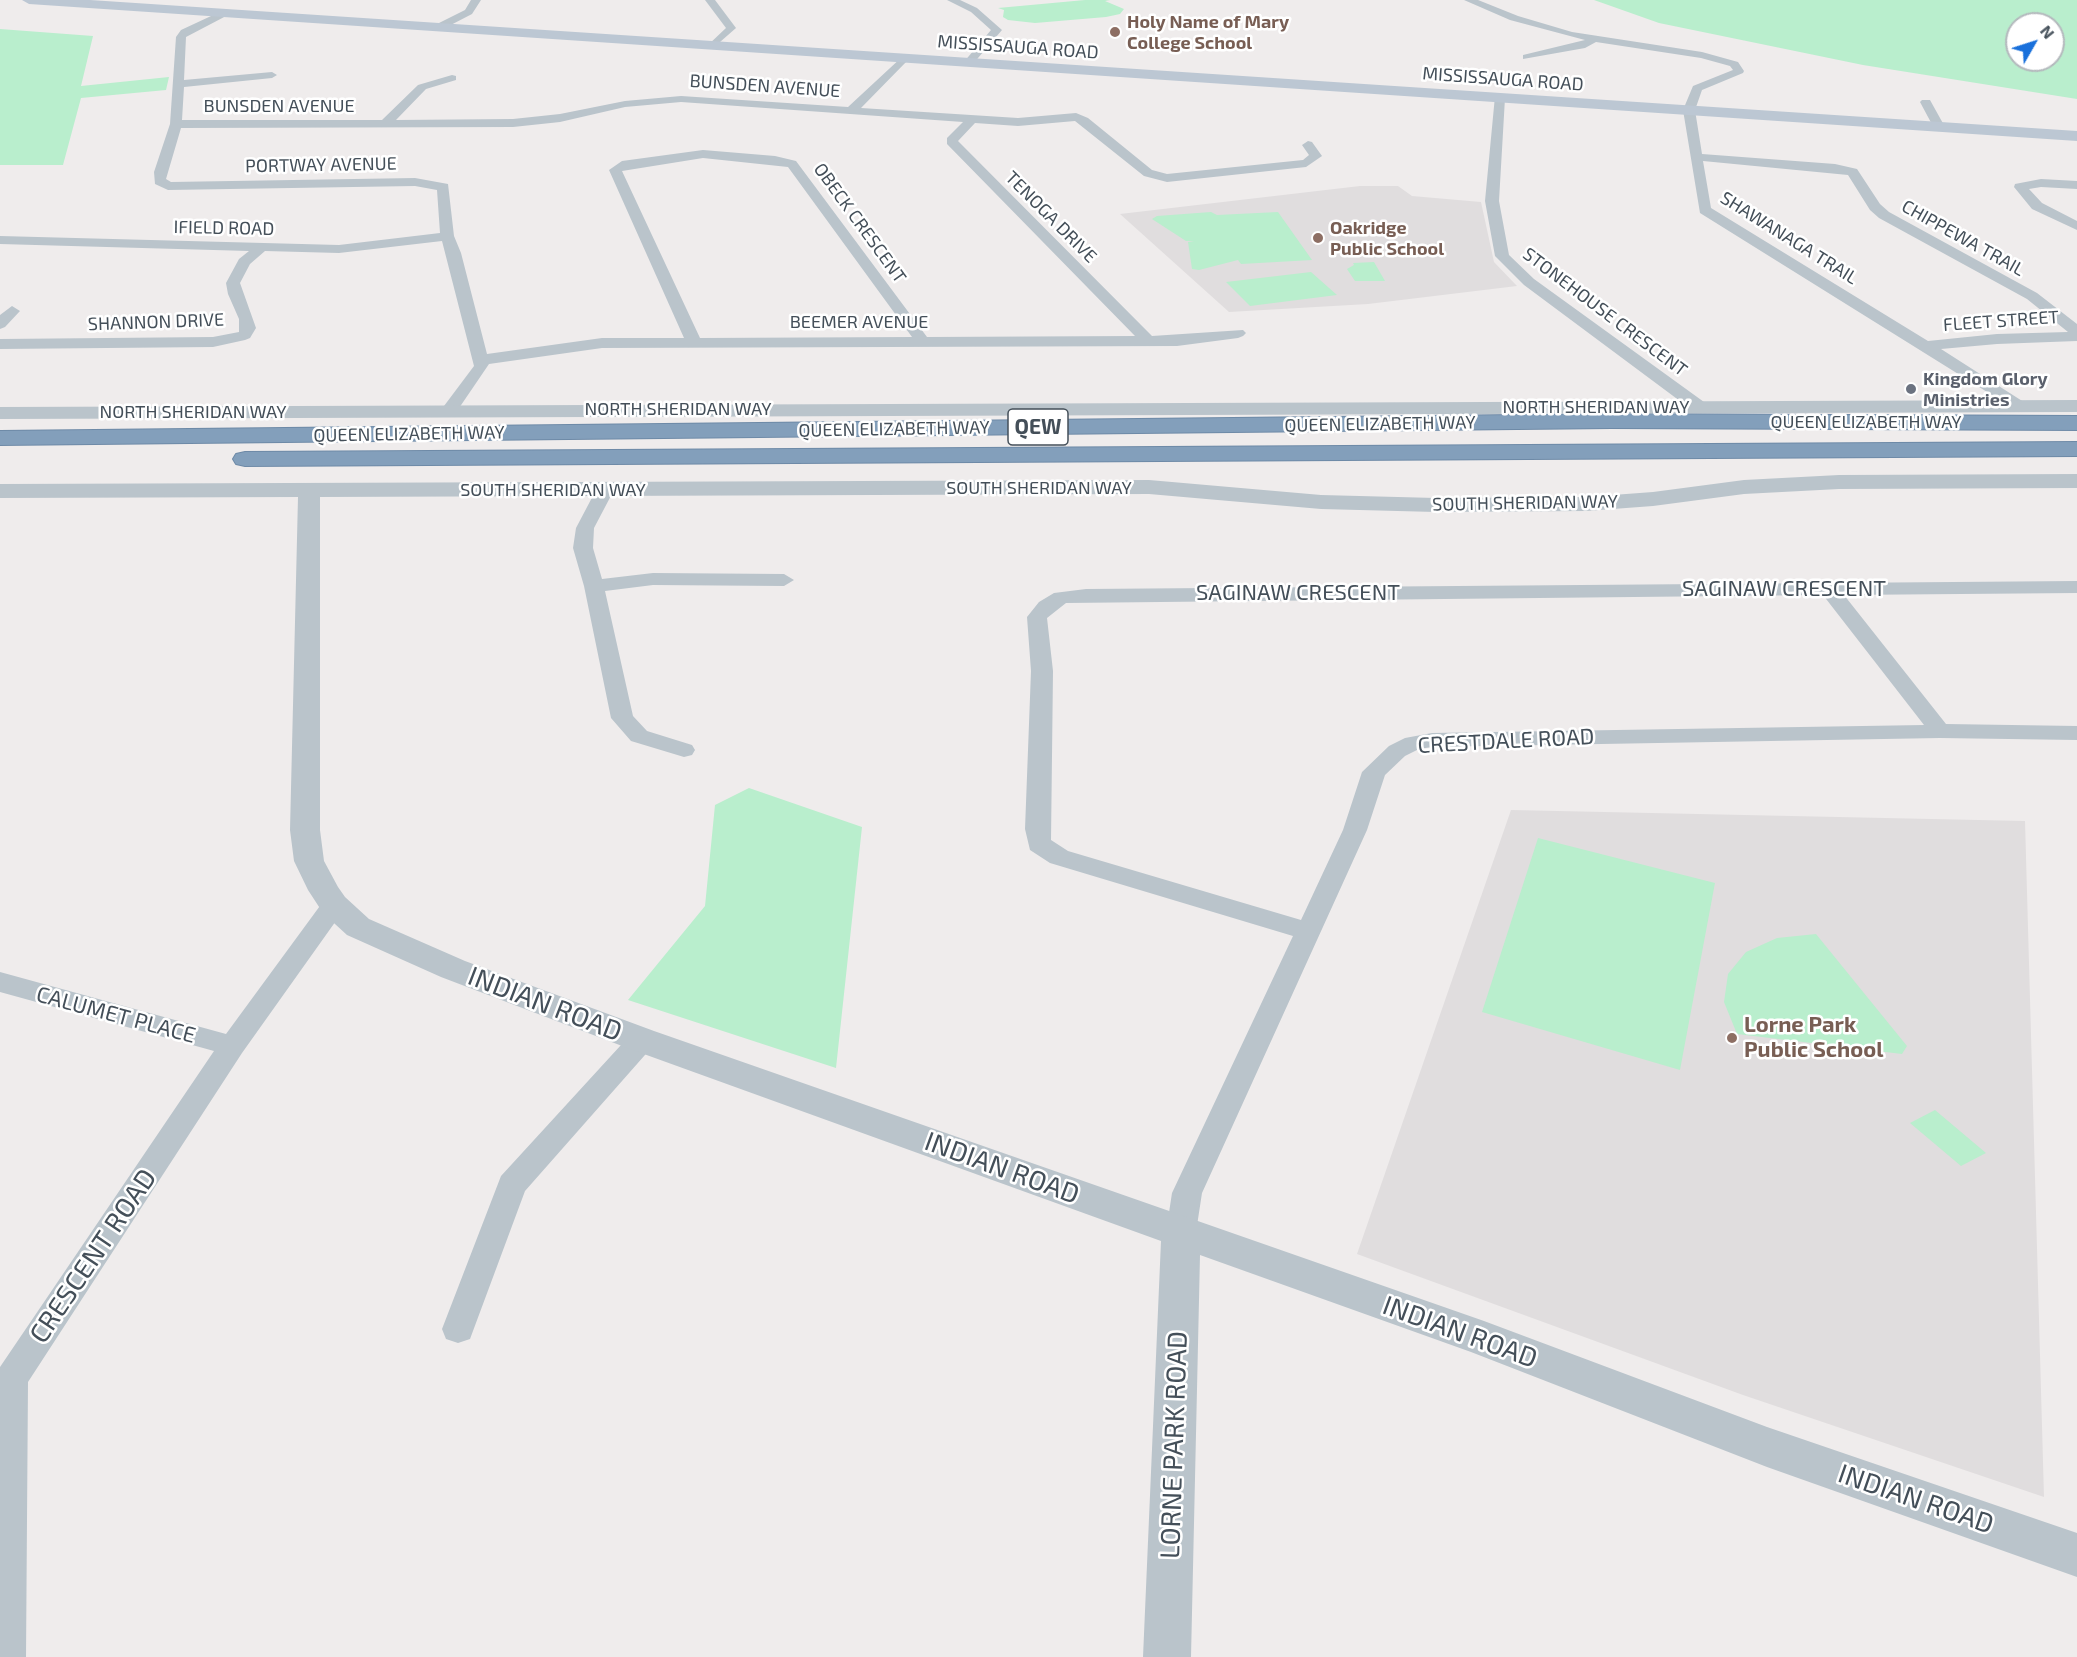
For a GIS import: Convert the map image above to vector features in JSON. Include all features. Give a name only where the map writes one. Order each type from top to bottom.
[{"type":"highway","name":"QUEEN ELIZABETH WAY","points":[[0,438],[1588,421],[2077,423]]},
{"type":"highway","name":"QUEEN ELIZABETH WAY","points":[[227,459],[2077,449]]},
{"type":"highway","points":[[0,460],[203,459]]},
{"type":"main road","name":"MISSISSAUGA ROAD","points":[[29,0],[101,2],[224,13],[2077,136]]},
{"type":"street","points":[[439,27],[469,12],[477,0]]},
{"type":"street","points":[[710,0],[731,28],[712,46]]},
{"type":"street","points":[[952,0],[974,10],[997,30],[968,63]]},
{"type":"street","points":[[1469,0],[1524,21],[1593,39],[1709,56],[1738,67],[1739,71],[1697,88],[1689,110]]},
{"type":"street","name":"PORTWAY AVENUE","points":[[224,13],[185,32],[181,37],[176,124],[159,172],[160,181],[168,186],[430,183],[442,187],[447,236],[454,253],[481,360]]},
{"type":"street","points":[[1527,57],[1585,45],[1593,39]]},
{"type":"street","points":[[852,110],[903,58]]},
{"type":"street","points":[[178,84],[272,75]]},
{"type":"street","points":[[386,123],[422,87],[452,78]]},
{"type":"street","name":"STONEHOUSE CRESCENT","points":[[1499,98],[1492,201],[1502,256],[1528,282],[1698,406]]},
{"type":"street","name":"BUNSDEN AVENUE","points":[[176,124],[513,123],[560,118],[625,104],[681,99],[1018,122],[1076,117],[1084,120],[1148,173],[1167,178],[1306,163],[1316,156],[1308,145]]},
{"type":"street","points":[[1926,102],[1939,127]]},
{"type":"street","name":"SHAWANAGA TRAIL","points":[[1689,110],[1705,210],[2022,406]]},
{"type":"street","name":"TENOGA DRIVE","points":[[972,119],[951,141],[1147,340]]},
{"type":"street","name":"OBECK CRESCENT","points":[[694,342],[615,170],[622,165],[703,154],[775,160],[792,164],[923,342]]},
{"type":"street","name":"CHIPPEWA TRAIL","points":[[1697,157],[1849,171],[1857,176],[1875,207],[1884,215],[2032,296],[2077,331]]},
{"type":"street","points":[[2077,185],[2041,183],[2020,187],[2037,206],[2077,226]]},
{"type":"street","name":"IFIELD ROAD","points":[[0,240],[339,249],[447,236]]},
{"type":"street","name":"SHANNON DRIVE","points":[[0,344],[213,342],[245,335],[248,328],[247,319],[235,294],[233,282],[244,262],[262,246]]},
{"type":"street","points":[[0,324],[12,311]]},
{"type":"street","name":"BEEMER AVENUE","points":[[481,360],[602,344],[1177,341],[1238,333]]},
{"type":"street","name":"FLEET STREET","points":[[1928,346],[1997,339],[2077,336]]},
{"type":"street","points":[[449,410],[482,366],[481,360]]},
{"type":"street","name":"NORTH SHERIDAN WAY","points":[[0,413],[2077,406]]},
{"type":"street","name":"SOUTH SHERIDAN WAY","points":[[0,491],[1149,487],[1310,501],[1436,506],[1586,504],[1744,487],[1839,482],[2077,481]]},
{"type":"street","name":"INDIAN ROAD","points":[[309,490],[305,830],[309,861],[334,905],[358,927],[453,969],[642,1040],[1484,1339],[1767,1447],[2077,1555]]},
{"type":"street","points":[[605,490],[585,528],[584,548],[622,718],[639,736],[684,750]]},
{"type":"street","points":[[594,586],[653,579],[784,580]]},
{"type":"street","name":"SAGINAW CRESCENT","points":[[1308,931],[1059,857],[1039,844],[1037,828],[1042,671],[1037,617],[1046,606],[1061,597],[1086,595],[2077,587]]},
{"type":"street","points":[[1829,589],[1940,731]]},
{"type":"street","name":"CRESTDALE ROAD","points":[[1181,1232],[1187,1193],[1355,830],[1374,772],[1382,762],[1413,742],[1590,736],[1940,731],[2077,734]]},
{"type":"street","name":"CRESCENT ROAD","points":[[7,1657],[11,1379],[232,1046],[334,905]]},
{"type":"street","name":"CALUMET PLACE","points":[[0,982],[232,1046]]},
{"type":"street","points":[[458,1329],[513,1185],[642,1040]]},
{"type":"street","name":"LORNE PARK ROAD","points":[[1167,1657],[1181,1232]]},
{"type":"shaded area","name":"Oakridge Public School","points":[[1360,186],[1398,186],[1412,196],[1481,202],[1494,262],[1517,286],[1368,304],[1229,312],[1120,214]]},
{"type":"shaded area","name":"Lorne Park Public School","points":[[1511,810],[2025,821],[2044,1497],[1743,1395],[1357,1254]]},
{"type":"green space","points":[[1110,0],[1105,1],[1124,9],[1120,14],[1106,17],[1035,23],[1008,20],[1003,17],[1004,10],[998,8]]},
{"type":"green space","points":[[1594,0],[2077,0],[2077,99],[1863,65],[1659,23]]},
{"type":"green space","points":[[0,29],[93,36],[81,86],[169,77],[166,90],[81,98],[63,165],[0,165]]},
{"type":"green space","points":[[1211,212],[1217,215],[1278,212],[1312,260],[1241,264],[1238,260],[1199,270],[1192,269],[1188,242],[1194,241],[1186,241],[1152,219],[1157,216]]},
{"type":"green space","points":[[1374,262],[1385,281],[1355,281],[1347,269],[1354,265],[1353,263]]},
{"type":"green space","points":[[1311,272],[1337,295],[1250,306],[1226,282]]},
{"type":"green space","points":[[749,788],[862,827],[836,1068],[628,1000],[705,906],[715,805]]},
{"type":"green space","points":[[1538,838],[1715,883],[1680,1070],[1482,1012]]},
{"type":"green space","points":[[1816,934],[1907,1046],[1902,1054],[1737,1034],[1724,1002],[1728,974],[1746,952],[1777,938]]},
{"type":"green space","points":[[1935,1110],[1986,1153],[1961,1166],[1910,1123]]},
{"type":"place","name":"Holy Name of Mary College School","points":[[1115,32]]},
{"type":"place","name":"Oakridge Public School","points":[[1318,238]]},
{"type":"place","name":"Kingdom Glory Ministries","points":[[1911,389]]},
{"type":"place","name":"Lorne Park Public School","points":[[1732,1038]]}]
